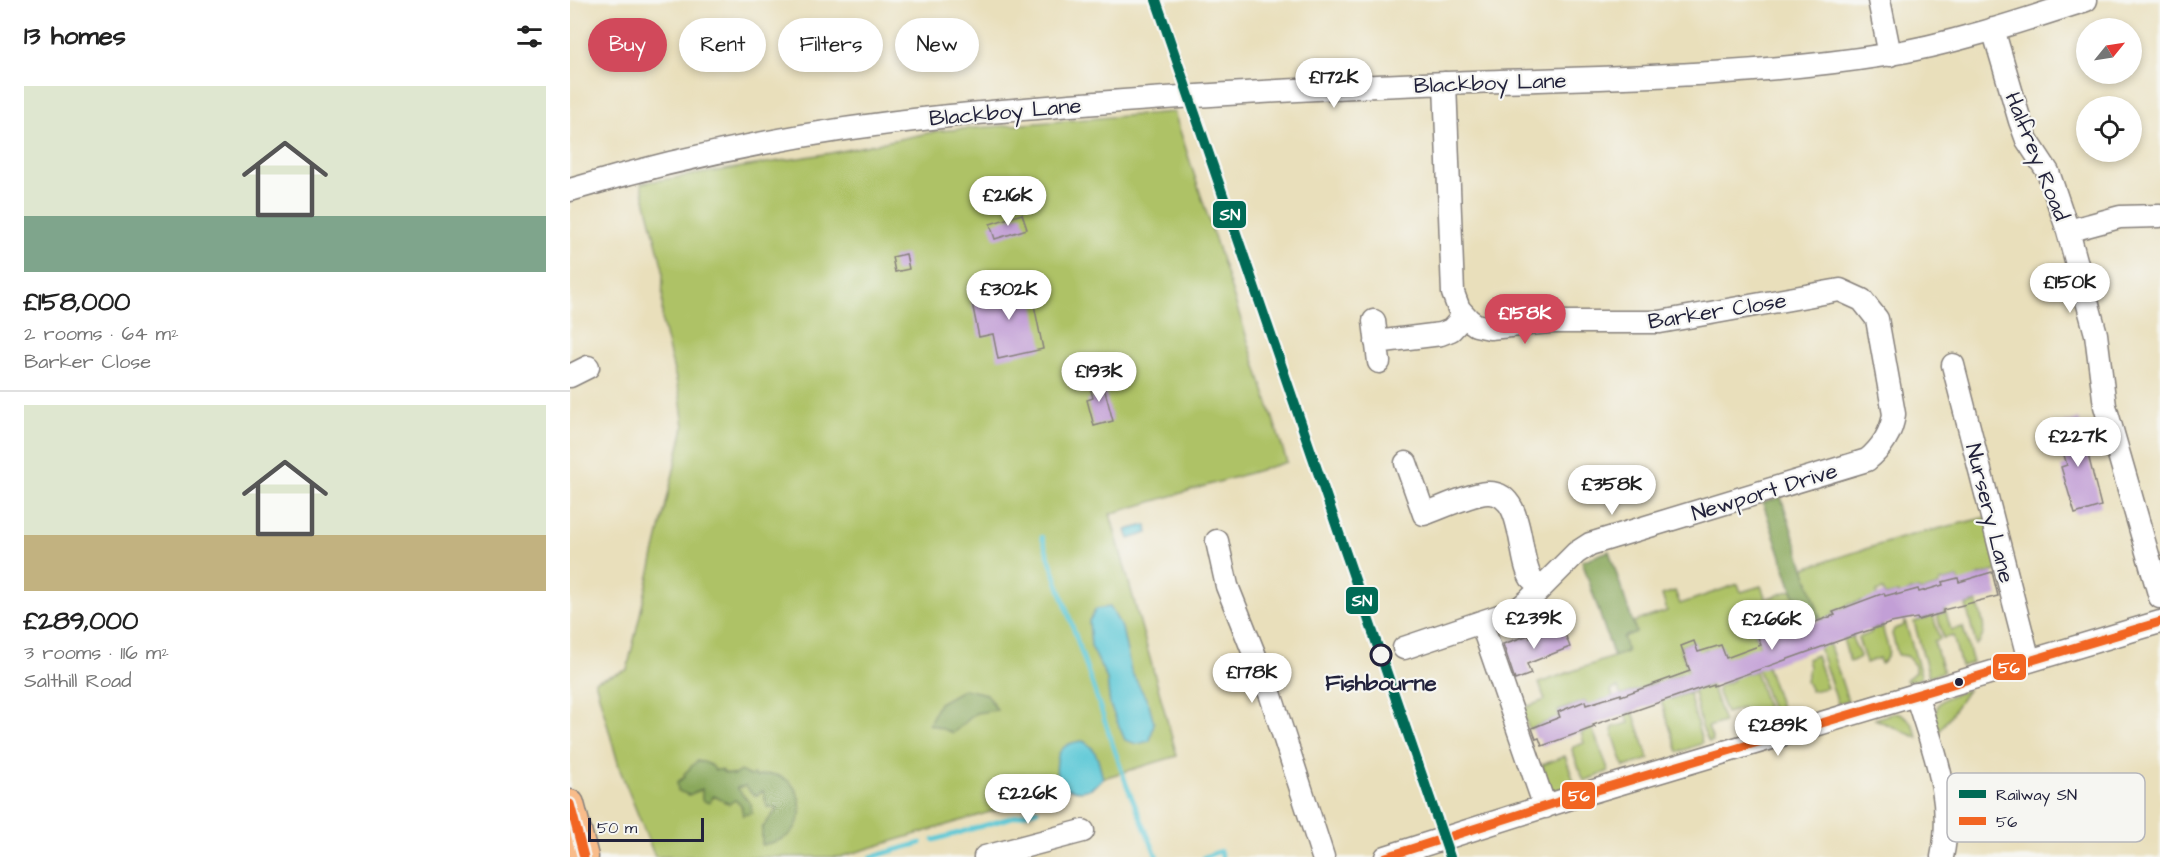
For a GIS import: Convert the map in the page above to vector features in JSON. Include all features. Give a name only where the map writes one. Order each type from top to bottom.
[{"type":"main road","points":[[570,804],[584,857]]},
{"type":"street","points":[[1879,0],[1890,55]]},
{"type":"street","name":"Blackboy Lane","points":[[570,190],[629,172],[792,137],[908,120],[1188,95],[1736,71],[1890,55],[1949,42],[2086,0]]},
{"type":"street","name":"Halfrey Road","points":[[1993,29],[2027,140],[2048,172],[2067,231],[2096,334],[2104,406],[2160,597]]},
{"type":"street","points":[[1376,342],[1441,334],[1451,330],[1464,316],[1456,303],[1453,285],[1445,83]]},
{"type":"street","points":[[2067,231],[2120,217],[2160,216]]},
{"type":"street","name":"Barker Close","points":[[1464,316],[1476,325],[1490,328],[1549,322],[1660,322],[1831,290],[1850,294],[1862,300]]},
{"type":"street","name":"Newport Drive","points":[[1404,648],[1517,610],[1576,553],[1590,544],[1867,460],[1878,451],[1893,423],[1894,414],[1877,319],[1862,300]]},
{"type":"street","name":"Nursery Lane","points":[[1953,364],[2029,661]]},
{"type":"street","points":[[1406,463],[1424,514],[1487,493],[1499,495],[1510,505],[1516,517],[1526,566],[1532,579],[1542,587]]},
{"type":"street","points":[[1217,541],[1227,586],[1271,696],[1323,857]]},
{"type":"street","points":[[1481,622],[1545,807]]},
{"type":"street","points":[[1386,857],[1916,694],[2160,622]]},
{"type":"street","points":[[1916,694],[1944,787],[1947,814],[1942,857]]},
{"type":"street","points":[[985,857],[1083,831]]},
{"type":"green space","points":[[1174,112],[1287,462],[1110,514],[1177,756],[840,857],[655,857],[620,770],[595,681],[627,670],[684,427],[680,396],[662,322],[663,269],[641,183],[831,153],[938,131]]},
{"type":"green space","points":[[1781,497],[1820,617],[1804,625],[1763,503]]},
{"type":"green space","points":[[1987,517],[2000,570],[1981,575],[1960,586],[1958,578],[1940,582],[1939,586],[1922,591],[1918,589],[1909,591],[1900,599],[1898,593],[1885,596],[1883,590],[1876,592],[1878,601],[1863,606],[1861,601],[1847,605],[1848,607],[1833,612],[1835,615],[1821,620],[1804,568],[1904,537]]},
{"type":"green space","points":[[1609,551],[1636,632],[1623,637],[1627,651],[1614,657],[1582,561]]},
{"type":"green space","points":[[1738,584],[1741,592],[1761,586],[1766,599],[1792,590],[1804,625],[1787,632],[1780,617],[1773,619],[1775,625],[1755,632],[1785,719],[1776,722],[1758,670],[1742,675],[1755,671],[1772,722],[1751,729],[1743,708],[1726,713],[1717,690],[1719,686],[1734,680],[1721,646],[1706,649],[1698,654],[1693,641],[1680,647],[1695,690],[1710,685],[1712,687],[1724,722],[1708,727],[1713,741],[1709,742],[1701,725],[1694,692],[1689,693],[1702,742],[1678,752],[1655,683],[1621,696],[1618,688],[1611,690],[1613,698],[1587,707],[1585,701],[1558,711],[1561,722],[1552,720],[1529,729],[1521,709],[1545,700],[1539,683],[1627,652],[1623,637],[1636,632],[1633,622],[1667,611],[1662,595],[1675,591],[1680,604]],"holes":[[[1682,674],[1689,693],[1671,699],[1665,680]]]},
{"type":"green space","points":[[1977,602],[1984,630],[1983,636],[1976,645],[1966,605]]},
{"type":"green space","points":[[1945,609],[1951,630],[1963,627],[1973,663],[1961,666],[1953,636],[1943,638],[1937,614],[1943,613]]},
{"type":"green space","points":[[1933,616],[1940,639],[1934,641],[1943,672],[1929,676],[1914,622]]},
{"type":"green space","points":[[1905,621],[1922,678],[1908,682],[1906,680],[1915,672],[1915,666],[1907,656],[1898,655],[1892,634],[1894,629],[1903,626]]},
{"type":"green space","points":[[1883,626],[1888,655],[1881,664],[1879,658],[1866,663],[1858,638]]},
{"type":"green space","points":[[1855,635],[1852,638],[1860,656],[1850,662],[1843,639]]},
{"type":"green space","points":[[1829,643],[1848,701],[1838,704],[1819,647]]},
{"type":"green space","points":[[1816,655],[1827,688],[1811,691],[1806,681],[1809,667],[1807,659]]},
{"type":"green space","points":[[964,689],[987,694],[997,710],[976,713],[953,733],[929,724],[939,703]]},
{"type":"green space","points":[[1968,690],[1939,732],[1936,713],[1940,702]]},
{"type":"green space","points":[[1633,712],[1649,759],[1624,767],[1612,731],[1613,727],[1629,723],[1626,714]]},
{"type":"green space","points":[[1893,713],[1903,715],[1910,721],[1918,738],[1875,719]]},
{"type":"green space","points":[[1592,728],[1609,771],[1584,781],[1572,750],[1573,747],[1584,743],[1581,733]]},
{"type":"green space","points":[[1565,756],[1575,784],[1555,791],[1550,789],[1542,765]]},
{"type":"green space","points":[[697,761],[709,764],[715,770],[734,775],[740,771],[750,776],[770,774],[787,780],[798,794],[800,802],[799,819],[795,828],[784,838],[762,845],[762,828],[778,808],[767,807],[763,791],[755,796],[745,786],[737,788],[751,804],[752,813],[743,815],[741,805],[735,800],[729,804],[714,796],[709,803],[702,800],[702,789],[689,795],[678,791],[677,782],[685,777],[684,774]]},
{"type":"water","points":[[1146,525],[1148,533],[1129,539],[1126,530]]},
{"type":"water","points":[[1110,607],[1122,628],[1131,671],[1149,704],[1154,723],[1150,741],[1137,744],[1125,740],[1110,705],[1107,679],[1091,646],[1089,621],[1096,609]]},
{"type":"water","points":[[1083,741],[1095,753],[1103,778],[1087,790],[1076,791],[1057,784],[1056,767],[1062,749],[1074,742]]},
{"type":"building","points":[[1022,214],[1027,229],[995,239],[990,224]]},
{"type":"building","points":[[906,254],[909,269],[895,272],[892,257]]},
{"type":"building","points":[[1030,285],[1043,349],[998,359],[993,334],[979,337],[971,298]]},
{"type":"building","points":[[1101,376],[1113,421],[1094,426],[1087,400],[1093,398],[1088,380]]},
{"type":"building","points":[[2079,419],[2101,506],[2075,514],[2061,467],[2067,465],[2055,426]]},
{"type":"building","points":[[1992,572],[1998,596],[1943,610],[1943,613],[1918,620],[1917,618],[1891,623],[1713,686],[1713,684],[1593,725],[1595,727],[1542,746],[1539,738],[1536,739],[1532,728],[1560,717],[1558,712],[1585,701],[1586,705],[1621,694],[1621,696],[1690,671],[1681,646],[1694,641],[1698,652],[1721,645],[1726,658],[1761,645],[1756,632],[1783,622],[1787,632],[1835,615],[1833,612],[1884,593],[1885,596],[1896,593],[1896,595],[1918,589],[1919,592],[1943,585],[1942,582],[1958,578],[1959,582]]},
{"type":"building","points":[[1562,626],[1570,647],[1527,664],[1531,674],[1515,680],[1503,644],[1529,635],[1530,638]]},
{"type":"waterway","points":[[1042,537],[1127,786],[1157,857]]},
{"type":"waterway","points":[[934,840],[1037,810]]},
{"type":"waterway","points":[[871,857],[921,843]]},
{"type":"waterway","points":[[1204,857],[1220,851],[1222,857]]},
{"type":"rail line","name":"SN","points":[[1156,0],[1450,857]]},
{"type":"transit line","name":"56","points":[[1386,857],[1574,797],[2160,622]]},
{"type":"transit line","name":"56","points":[[570,804],[584,857]]},
{"type":"place","name":"Fishbourne","points":[[1381,655]]}]
